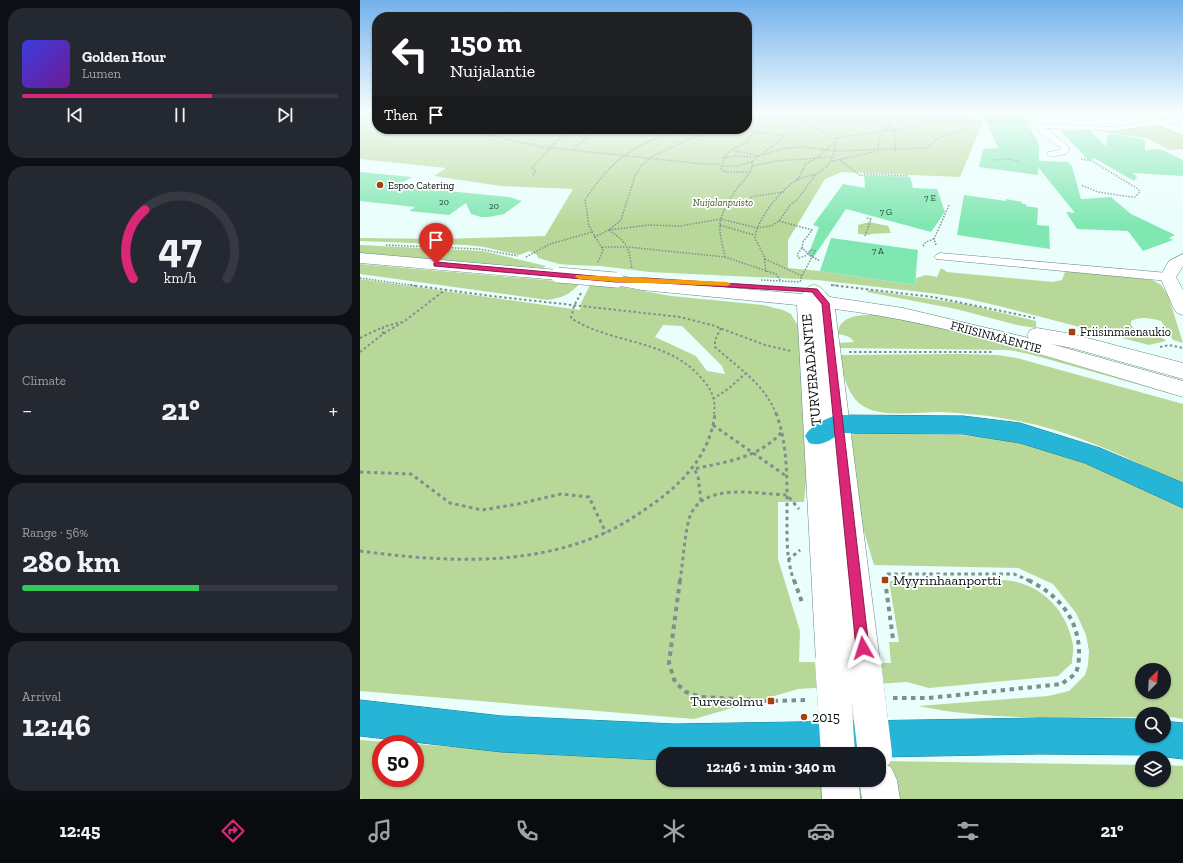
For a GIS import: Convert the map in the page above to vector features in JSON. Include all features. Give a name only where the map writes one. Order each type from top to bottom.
[{"type":"highway","points":[[827,430],[963,424],[1020,433],[1090,454],[1183,496]]},
{"type":"highway","points":[[360,718],[502,734],[674,742],[1040,736],[1149,737],[1183,741]]},
{"type":"main road","points":[[360,258],[616,280],[645,280],[809,291]]},
{"type":"main road","points":[[1183,259],[1175,264],[1168,277],[1183,309]]},
{"type":"main road","name":"FRIISINMÄENTIE","points":[[809,291],[892,299],[1047,337],[1072,341],[1183,371]]},
{"type":"main road","name":"FRIISINMÄENTIE","points":[[809,291],[862,307],[939,322],[1183,388]]},
{"type":"main road","name":"TURVERADANTIE","points":[[809,291],[827,430],[848,662],[873,747]]},
{"type":"main road","name":"TURVERADANTIE","points":[[839,747],[848,662]]},
{"type":"main road","points":[[841,787],[842,799]]},
{"type":"main road","points":[[879,787],[881,799]]},
{"type":"street","points":[[1051,154],[1063,152],[1064,150]]},
{"type":"street","points":[[938,253],[1168,277]]},
{"type":"path","points":[[533,175],[536,171],[532,168],[548,150]]},
{"type":"path","points":[[575,150],[736,166],[752,162],[767,150]]},
{"type":"path","points":[[596,266],[603,250],[594,237],[589,226],[585,200],[612,164],[634,150]]},
{"type":"path","points":[[594,237],[609,230],[620,220],[635,176],[641,166],[651,157],[664,150]]},
{"type":"path","points":[[731,150],[726,153],[723,158],[720,170],[726,172],[750,172]]},
{"type":"path","points":[[733,150],[759,156],[778,150]]},
{"type":"path","points":[[766,272],[764,259],[756,243],[754,235],[757,228],[774,201],[796,180],[806,164],[818,157],[825,150]]},
{"type":"path","points":[[832,150],[890,150]]},
{"type":"path","points":[[796,180],[816,174],[827,167],[835,151]]},
{"type":"path","points":[[831,161],[878,151]]},
{"type":"path","points":[[723,158],[735,156],[756,158]]},
{"type":"path","points":[[753,166],[775,161],[833,157]]},
{"type":"path","points":[[993,160],[1010,159],[1020,162]]},
{"type":"path","points":[[1081,159],[1092,161],[1138,189],[1140,192],[1135,197],[1104,193],[1081,185]]},
{"type":"path","points":[[840,160],[861,176],[864,174],[909,176]]},
{"type":"path","points":[[725,257],[720,225],[721,220],[739,186],[750,172],[753,166],[752,162]]},
{"type":"path","points":[[609,230],[649,225],[680,226],[721,220],[757,228],[771,226],[779,221],[790,205],[797,200],[816,174]]},
{"type":"path","points":[[728,205],[738,203],[755,196],[784,192]]},
{"type":"path","points":[[938,253],[934,239],[949,205]]},
{"type":"path","points":[[865,236],[871,219],[867,218]]},
{"type":"path","points":[[764,259],[809,291],[815,250],[811,250],[802,258],[798,257],[797,255],[802,248],[803,242],[812,230],[779,221]]},
{"type":"path","points":[[720,225],[754,235]]},
{"type":"path","points":[[609,230],[622,239],[628,247],[632,273]]},
{"type":"path","points":[[526,257],[550,244],[592,232]]},
{"type":"path","points":[[923,246],[926,242],[934,239]]},
{"type":"path","points":[[602,247],[628,247],[725,257],[766,272],[776,274],[780,281]]},
{"type":"path","points":[[802,248],[820,261]]},
{"type":"path","points":[[360,278],[574,306],[680,317],[700,321],[761,344],[783,350],[794,351]]},
{"type":"path","points":[[360,352],[383,334],[406,320],[445,290]]},
{"type":"path","points":[[360,551],[394,556],[482,561],[530,555],[573,544],[606,533],[666,495],[694,469],[701,457],[713,425],[716,410],[710,389],[698,372],[684,361],[651,347],[577,322],[571,318],[574,306]]},
{"type":"path","points":[[360,338],[383,327],[406,320]]},
{"type":"path","points":[[383,327],[383,334]]},
{"type":"path","points":[[721,328],[715,340],[715,347],[761,388],[772,405],[782,432],[785,446],[788,560],[804,610]]},
{"type":"path","points":[[848,352],[995,352]]},
{"type":"path","points":[[713,399],[728,389],[745,374]]},
{"type":"path","points":[[713,425],[786,476]]},
{"type":"path","points":[[694,469],[754,454],[772,443],[782,432]]},
{"type":"path","points":[[694,469],[698,476],[701,501]]},
{"type":"path","points":[[360,472],[411,474],[450,503],[482,510],[518,504],[561,494],[589,497],[606,533]]},
{"type":"path","points":[[787,495],[800,510],[800,517]]},
{"type":"path","points":[[788,560],[800,551],[800,544]]},
{"type":"green space","name":"Nuijalanpuisto","points":[[360,150],[971,150],[960,177],[842,172],[825,179],[788,240],[788,268],[820,271],[915,285],[916,278],[926,275],[937,277],[941,268],[947,272],[1053,282],[1062,280],[1065,272],[1069,270],[1152,280],[1161,285],[1168,295],[1183,343],[1173,340],[1161,321],[1149,318],[1134,319],[1131,321],[1131,325],[1134,329],[1158,335],[1166,341],[1149,345],[999,306],[964,298],[930,293],[817,280],[650,272],[600,266],[559,264],[538,258],[537,255],[530,251],[519,255],[484,247],[466,245],[360,241],[360,238],[441,239],[545,236],[573,189],[501,186],[434,176],[446,168],[360,159]]},
{"type":"green space","points":[[869,222],[888,226],[891,233],[870,234],[871,235],[858,234],[858,225]]},
{"type":"green space","points":[[360,245],[483,251],[546,266],[543,268],[360,253]]},
{"type":"green space","points":[[360,264],[580,283],[566,295],[547,300],[360,274]]},
{"type":"green space","points":[[360,279],[580,310],[581,303],[591,283],[671,296],[763,305],[783,310],[791,314],[801,331],[810,440],[804,502],[778,502],[778,559],[800,631],[799,662],[891,663],[889,642],[899,642],[889,581],[1003,580],[1028,586],[1039,592],[1058,609],[1070,632],[1073,647],[1072,663],[1058,676],[929,688],[907,682],[798,689],[694,719],[360,691]],"holes":[[[663,325],[682,326],[722,366],[725,374],[707,371],[696,356],[655,337]]]},
{"type":"green space","points":[[868,290],[965,304],[1036,321],[1036,328],[1017,325],[956,309],[867,292]]},
{"type":"green space","points":[[888,315],[913,320],[1060,358],[1183,397],[1029,354],[1009,350],[839,348],[838,343],[854,342],[847,336],[838,334],[844,321],[857,316]]},
{"type":"green space","points":[[840,355],[997,355],[1017,358],[1183,404],[1183,485],[1141,464],[1097,445],[1030,424],[982,415],[941,412],[890,413],[871,410],[858,402],[849,390],[844,376]]},
{"type":"green space","points":[[858,433],[983,436],[1018,442],[1105,468],[1183,504],[1183,719],[1171,717],[1171,707],[1135,707],[1135,717],[1030,718],[946,711],[918,706],[1048,696],[1069,691],[1085,675],[1088,665],[1089,651],[1086,635],[1076,613],[1053,584],[1018,568],[874,565],[860,518],[849,441],[853,434]]},
{"type":"green space","points":[[360,740],[372,741],[372,787],[424,787],[424,745],[571,756],[656,757],[656,787],[886,787],[886,761],[1135,765],[1135,787],[1171,787],[1171,765],[1183,766],[1183,799],[360,798]]},
{"type":"building","points":[[983,150],[1039,150],[1039,161],[1068,162],[1072,166],[1081,199],[1111,197],[1131,214],[1175,235],[1169,238],[1173,240],[1143,251],[1128,231],[1077,229],[1066,212],[1075,213],[1038,167],[1038,175],[979,167]]},
{"type":"building","points":[[1079,150],[1163,150],[1183,160],[1183,176],[1133,173],[1137,177],[1134,181],[1094,158],[1089,161]]},
{"type":"building","points":[[360,172],[412,177],[397,186],[509,197],[522,201],[504,214],[489,217],[481,217],[471,214],[466,203],[449,215],[409,211],[415,207],[360,201]]},
{"type":"building","points":[[864,175],[910,177],[913,188],[937,189],[945,212],[931,232],[846,209],[813,258],[808,255],[819,227],[813,225],[843,184],[865,188]]},
{"type":"building","points":[[964,195],[1006,201],[1006,199],[1022,202],[1022,204],[1026,204],[1026,206],[1038,208],[1037,225],[1049,226],[1050,249],[957,235]]},
{"type":"building","points":[[831,238],[918,250],[915,285],[820,271]]},
{"type":"slow traffic","points":[[579,277],[616,280],[727,284]]},
{"type":"place","name":"Espoo Catering","points":[[380,185]]},
{"type":"place","name":"Friisinmäenaukio","points":[[1072,332]]},
{"type":"place","name":"Myyrinhaanportti","points":[[885,580]]},
{"type":"place","name":"Turvesolmu","points":[[771,701]]},
{"type":"place","name":"2015","points":[[804,717]]},
{"type":"route","points":[[436,264],[616,280],[645,280],[814,290],[825,303],[837,424],[863,648]]}]
